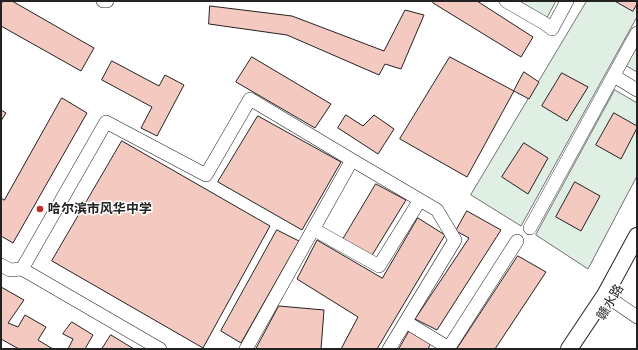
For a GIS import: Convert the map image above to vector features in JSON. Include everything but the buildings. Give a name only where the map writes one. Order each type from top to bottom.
[{"type":"main road","points":[[569,349],[609,297],[637,236]]},
{"type":"main road","name":"赣水路","points":[[580,349],[609,297],[637,254]]},
{"type":"street","points":[[506,1],[552,29],[567,1]]},
{"type":"street","points":[[530,228],[637,33]]},
{"type":"street","points":[[614,76],[637,90]]},
{"type":"street","points":[[22,269],[106,122],[206,175],[250,99],[437,210],[455,240],[389,349]]},
{"type":"street","points":[[246,349],[352,160]]},
{"type":"street","points":[[313,229],[379,266],[420,200]]},
{"type":"street","points":[[406,322],[448,348],[517,241]]},
{"type":"street","points":[[1,265],[10,270],[22,269],[160,349]]},
{"type":"street","points":[[609,297],[637,317]]},
{"type":"green space","points":[[506,1],[556,1],[544,23]]},
{"type":"green space","points":[[587,1],[637,1],[637,17],[521,226],[471,195]]},
{"type":"green space","points":[[637,40],[637,72],[623,64]]},
{"type":"green space","points":[[615,90],[637,103],[637,176],[588,269],[536,235]]},
{"type":"place","name":"哈尔滨市风华中学","points":[[40,209]]}]
